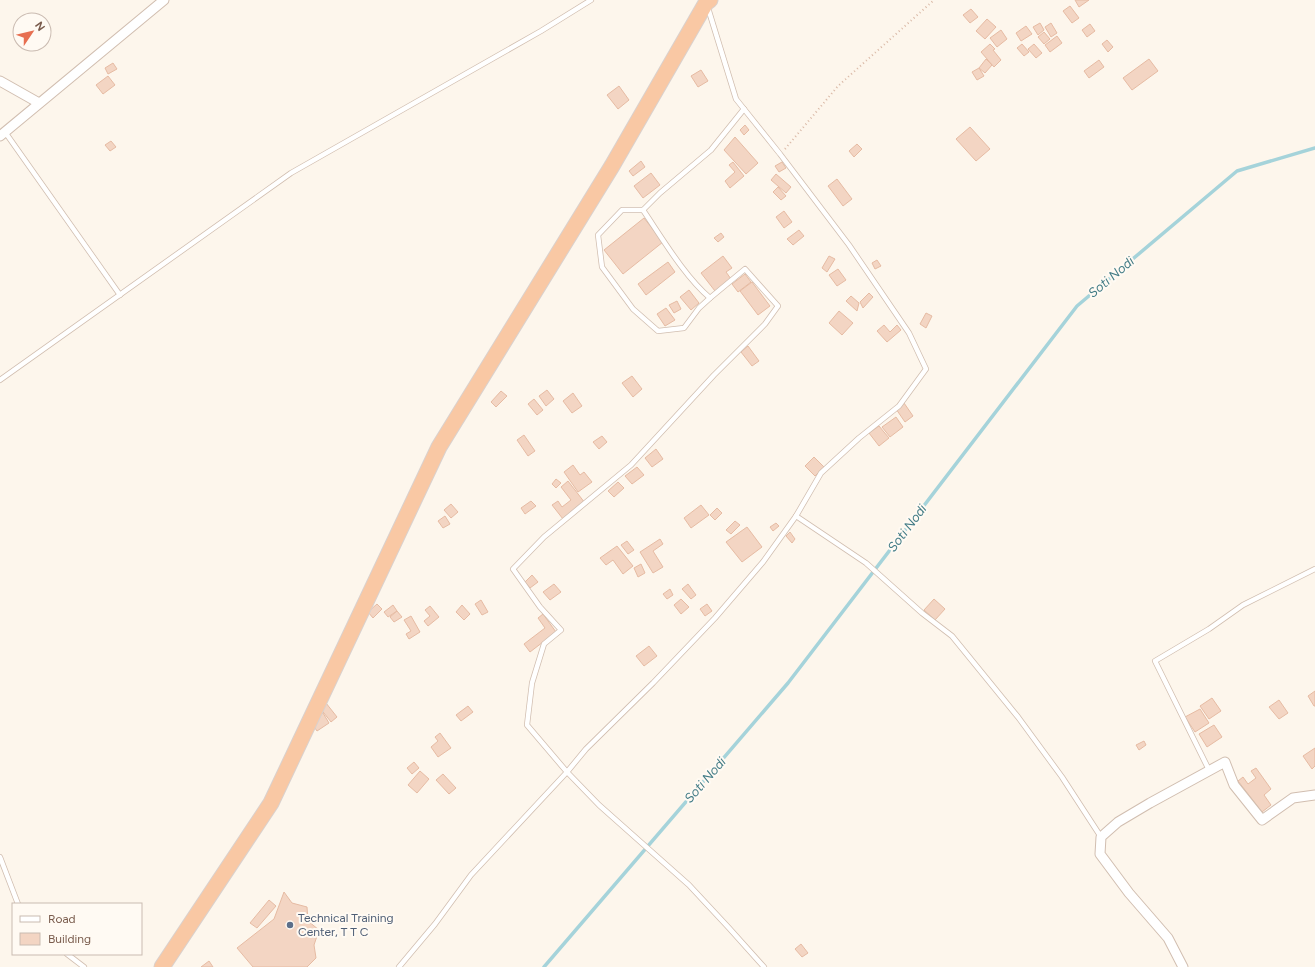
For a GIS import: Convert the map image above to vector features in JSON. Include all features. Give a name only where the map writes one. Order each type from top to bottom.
[{"type":"highway","points":[[162,967],[271,803],[440,447],[612,166],[708,2]]},
{"type":"street","points":[[3,134],[164,0]]},
{"type":"street","points":[[0,81],[39,103]]},
{"type":"street","points":[[1183,967],[1168,938],[1129,893],[1100,854],[1101,837],[1118,822],[1225,762],[1234,785],[1262,820],[1293,798],[1315,795]]},
{"type":"lane","points":[[0,380],[291,173],[591,0]]},
{"type":"lane","points":[[399,967],[435,924],[471,875],[567,772],[586,749],[653,683],[715,618],[763,562],[796,516],[821,473],[859,438],[899,406],[926,370],[909,333],[849,245],[736,99],[708,2]]},
{"type":"lane","points":[[744,109],[711,150],[660,193],[643,210],[622,210],[598,235],[602,267],[633,309],[658,331],[684,328],[699,308],[745,269],[778,306],[766,324],[714,375],[632,465],[544,537],[514,568],[540,607],[561,630],[544,644],[532,683],[527,725],[567,772],[599,805],[689,885],[764,967]]},
{"type":"lane","points":[[3,134],[120,295]]},
{"type":"lane","points":[[643,210],[675,257],[701,290],[710,298]]},
{"type":"lane","points":[[796,516],[866,563],[952,636],[1018,717],[1062,777],[1101,837]]},
{"type":"lane","points":[[1209,770],[1155,661],[1209,629],[1243,605],[1315,569]]},
{"type":"lane","points":[[0,856],[18,903]]},
{"type":"lane","points":[[67,955],[84,967]]},
{"type":"path","points":[[780,154],[838,86],[934,0]]},
{"type":"building","points":[[1075,0],[1089,0],[1079,7]]},
{"type":"building","points":[[1070,6],[1079,18],[1072,23],[1063,11]]},
{"type":"building","points":[[971,9],[978,17],[970,23],[963,15]]},
{"type":"building","points":[[987,19],[996,27],[985,39],[976,31]]},
{"type":"building","points":[[1040,23],[1044,30],[1038,35],[1033,27]]},
{"type":"building","points":[[1051,23],[1057,33],[1051,37],[1045,27]]},
{"type":"building","points":[[1090,24],[1095,31],[1087,37],[1082,30]]},
{"type":"building","points":[[1026,26],[1032,34],[1021,41],[1016,33]]},
{"type":"building","points":[[1001,30],[1007,39],[997,47],[990,38]]},
{"type":"building","points":[[1044,32],[1050,39],[1044,44],[1038,37]]},
{"type":"building","points":[[1057,36],[1062,43],[1050,52],[1045,45]]},
{"type":"building","points":[[1107,40],[1113,47],[1108,52],[1102,44]]},
{"type":"building","points":[[990,44],[995,49],[993,50],[1001,60],[994,67],[981,52]]},
{"type":"building","points":[[1022,44],[1029,52],[1024,56],[1017,48]]},
{"type":"building","points":[[1034,44],[1042,53],[1036,58],[1028,49]]},
{"type":"building","points":[[986,59],[992,65],[985,73],[979,68]]},
{"type":"building","points":[[1149,59],[1158,71],[1132,90],[1123,78]]},
{"type":"building","points":[[1099,60],[1104,67],[1089,78],[1084,71]]},
{"type":"building","points":[[113,63],[117,69],[108,74],[105,68]]},
{"type":"building","points":[[979,68],[984,76],[977,80],[972,72]]},
{"type":"building","points":[[701,70],[708,81],[698,87],[691,76]]},
{"type":"building","points":[[108,76],[115,85],[103,94],[96,85]]},
{"type":"building","points":[[619,86],[629,100],[618,109],[607,95]]},
{"type":"building","points":[[745,125],[749,130],[744,135],[740,130]]},
{"type":"building","points":[[970,127],[990,149],[976,161],[956,139]]},
{"type":"building","points":[[735,137],[758,163],[746,174],[724,150]]},
{"type":"building","points":[[111,141],[116,147],[110,151],[105,145]]},
{"type":"building","points":[[857,144],[862,149],[854,157],[849,151]]},
{"type":"building","points":[[641,161],[645,167],[633,176],[629,171]]},
{"type":"building","points":[[733,162],[744,176],[730,188],[725,181],[735,172],[729,165]]},
{"type":"building","points":[[782,162],[786,168],[779,172],[775,166]]},
{"type":"building","points":[[651,173],[660,185],[643,198],[634,186]]},
{"type":"building","points":[[776,174],[791,187],[786,193],[771,180]]},
{"type":"building","points":[[837,179],[852,199],[843,206],[828,186]]},
{"type":"building","points":[[778,187],[786,196],[781,200],[773,192]]},
{"type":"building","points":[[784,211],[792,222],[784,228],[776,217]]},
{"type":"building","points":[[644,218],[663,242],[623,274],[604,250]]},
{"type":"building","points":[[799,230],[804,236],[793,245],[787,239]]},
{"type":"building","points":[[721,233],[724,237],[718,242],[714,238]]},
{"type":"building","points":[[723,256],[732,268],[726,272],[731,279],[715,291],[701,273]]},
{"type":"building","points":[[829,256],[835,259],[827,272],[822,268]]},
{"type":"building","points":[[877,260],[881,266],[875,269],[872,263]]},
{"type":"building","points":[[668,262],[675,272],[646,295],[638,284]]},
{"type":"building","points":[[838,269],[846,280],[837,286],[829,275]]},
{"type":"building","points":[[745,274],[751,282],[738,292],[732,284]]},
{"type":"building","points":[[752,282],[770,306],[758,315],[740,291]]},
{"type":"building","points":[[689,290],[699,303],[691,310],[680,297]]},
{"type":"building","points":[[869,293],[873,297],[863,308],[860,302]]},
{"type":"building","points":[[851,296],[859,303],[857,311],[846,301]]},
{"type":"building","points":[[677,301],[681,309],[674,313],[669,305]]},
{"type":"building","points":[[666,308],[675,320],[665,326],[657,314]]},
{"type":"building","points":[[839,311],[853,323],[842,335],[829,323]]},
{"type":"building","points":[[926,313],[932,316],[926,328],[920,324]]},
{"type":"building","points":[[884,325],[890,332],[897,325],[901,330],[887,342],[877,331]]},
{"type":"building","points":[[748,346],[759,361],[752,366],[741,352]]},
{"type":"building","points":[[632,376],[642,389],[633,397],[622,383]]},
{"type":"building","points":[[547,390],[554,399],[546,406],[539,396]]},
{"type":"building","points":[[501,391],[507,396],[496,407],[491,402]]},
{"type":"building","points":[[573,393],[582,406],[572,413],[563,401]]},
{"type":"building","points":[[534,399],[543,410],[537,415],[528,404]]},
{"type":"building","points":[[904,403],[913,416],[905,422],[896,409]]},
{"type":"building","points":[[896,417],[903,427],[890,437],[882,427]]},
{"type":"building","points":[[879,426],[889,438],[879,446],[869,433]]},
{"type":"building","points":[[524,435],[535,451],[528,456],[517,440]]},
{"type":"building","points":[[602,436],[607,442],[599,449],[593,442]]},
{"type":"building","points":[[656,449],[663,459],[652,467],[645,458]]},
{"type":"building","points":[[814,457],[824,467],[815,476],[805,466]]},
{"type":"building","points":[[573,465],[580,475],[584,472],[592,482],[578,492],[564,472]]},
{"type":"building","points":[[637,467],[644,475],[632,484],[625,476]]},
{"type":"building","points":[[556,479],[561,483],[556,488],[552,484]]},
{"type":"building","points":[[568,481],[585,503],[563,519],[552,505],[558,501],[562,507],[571,500],[561,487]]},
{"type":"building","points":[[618,482],[624,488],[614,497],[608,491]]},
{"type":"building","points":[[531,501],[536,506],[525,514],[521,508]]},
{"type":"building","points":[[451,504],[458,512],[451,518],[444,510]]},
{"type":"building","points":[[701,505],[709,515],[691,528],[684,518]]},
{"type":"building","points":[[717,508],[722,513],[715,520],[710,515]]},
{"type":"building","points":[[445,516],[450,524],[443,528],[438,521]]},
{"type":"building","points":[[735,521],[740,525],[731,534],[726,530]]},
{"type":"building","points":[[776,523],[779,526],[773,531],[770,527]]},
{"type":"building","points":[[747,527],[762,547],[742,562],[726,542]]},
{"type":"building","points":[[790,532],[795,539],[792,543],[786,536]]},
{"type":"building","points":[[660,539],[663,544],[653,551],[663,567],[653,573],[640,552]]},
{"type":"building","points":[[627,541],[634,550],[628,554],[621,545]]},
{"type":"building","points":[[617,546],[633,566],[623,574],[613,560],[606,565],[600,558]]},
{"type":"building","points":[[641,564],[645,573],[638,577],[634,568]]},
{"type":"building","points":[[532,575],[538,582],[530,588],[525,582]]},
{"type":"building","points":[[554,584],[561,592],[550,600],[543,592]]},
{"type":"building","points":[[688,584],[696,595],[691,599],[682,589]]},
{"type":"building","points":[[670,589],[673,595],[667,599],[663,594]]},
{"type":"building","points":[[681,599],[689,607],[681,614],[674,605]]},
{"type":"building","points":[[934,599],[945,609],[935,620],[924,610]]},
{"type":"building","points":[[481,600],[488,612],[482,615],[475,604]]},
{"type":"building","points":[[377,604],[382,609],[373,618],[368,612]]},
{"type":"building","points":[[707,604],[712,611],[705,616],[700,609]]},
{"type":"building","points":[[393,605],[397,611],[388,617],[384,612]]},
{"type":"building","points":[[462,605],[470,614],[464,620],[456,612]]},
{"type":"building","points":[[430,606],[439,617],[428,626],[424,621],[430,616],[425,610]]},
{"type":"building","points":[[397,611],[402,617],[394,622],[390,617]]},
{"type":"building","points":[[543,614],[556,632],[530,652],[524,644],[545,628],[538,618]]},
{"type":"building","points":[[411,616],[420,632],[409,639],[406,634],[411,631],[404,620]]},
{"type":"building","points":[[649,646],[657,656],[644,666],[636,656]]},
{"type":"building","points":[[1315,691],[1315,706],[1314,706],[1308,696]]},
{"type":"building","points":[[1212,698],[1221,711],[1209,719],[1200,706]]},
{"type":"building","points":[[1279,700],[1288,713],[1279,719],[1269,707]]},
{"type":"building","points":[[326,703],[337,717],[331,722],[320,708]]},
{"type":"building","points":[[468,706],[473,712],[461,721],[456,715]]},
{"type":"building","points":[[1200,709],[1209,723],[1195,732],[1185,717]]},
{"type":"building","points":[[323,713],[329,723],[317,731],[310,721]]},
{"type":"building","points":[[1214,725],[1222,737],[1207,747],[1199,734]]},
{"type":"building","points":[[440,733],[451,748],[438,757],[431,747],[438,741],[435,737]]},
{"type":"building","points":[[1144,741],[1146,745],[1139,750],[1136,745]]},
{"type":"building","points":[[1315,748],[1315,766],[1312,769],[1303,756]]},
{"type":"building","points":[[414,762],[419,768],[412,774],[407,768]]},
{"type":"building","points":[[1256,768],[1271,789],[1264,795],[1271,805],[1262,812],[1238,781],[1243,777],[1248,784],[1256,778],[1251,771]]},
{"type":"building","points":[[420,771],[429,779],[417,793],[408,785]]},
{"type":"building","points":[[443,774],[456,788],[449,794],[436,780]]},
{"type":"building","name":"Technical Training Center, T T C","points":[[284,892],[292,903],[307,907],[308,921],[319,930],[314,945],[316,958],[307,967],[253,967],[237,948],[274,919]]},
{"type":"building","points":[[269,900],[276,906],[257,928],[250,923]]},
{"type":"building","points":[[801,944],[808,953],[802,957],[795,949]]},
{"type":"building","points":[[209,961],[213,967],[201,967]]},
{"type":"waterway","name":"Soti Nodi","points":[[544,967],[788,683],[1077,306],[1237,171],[1315,148]]},
{"type":"place","name":"Technical Training Center, T T C","points":[[290,925]]}]
